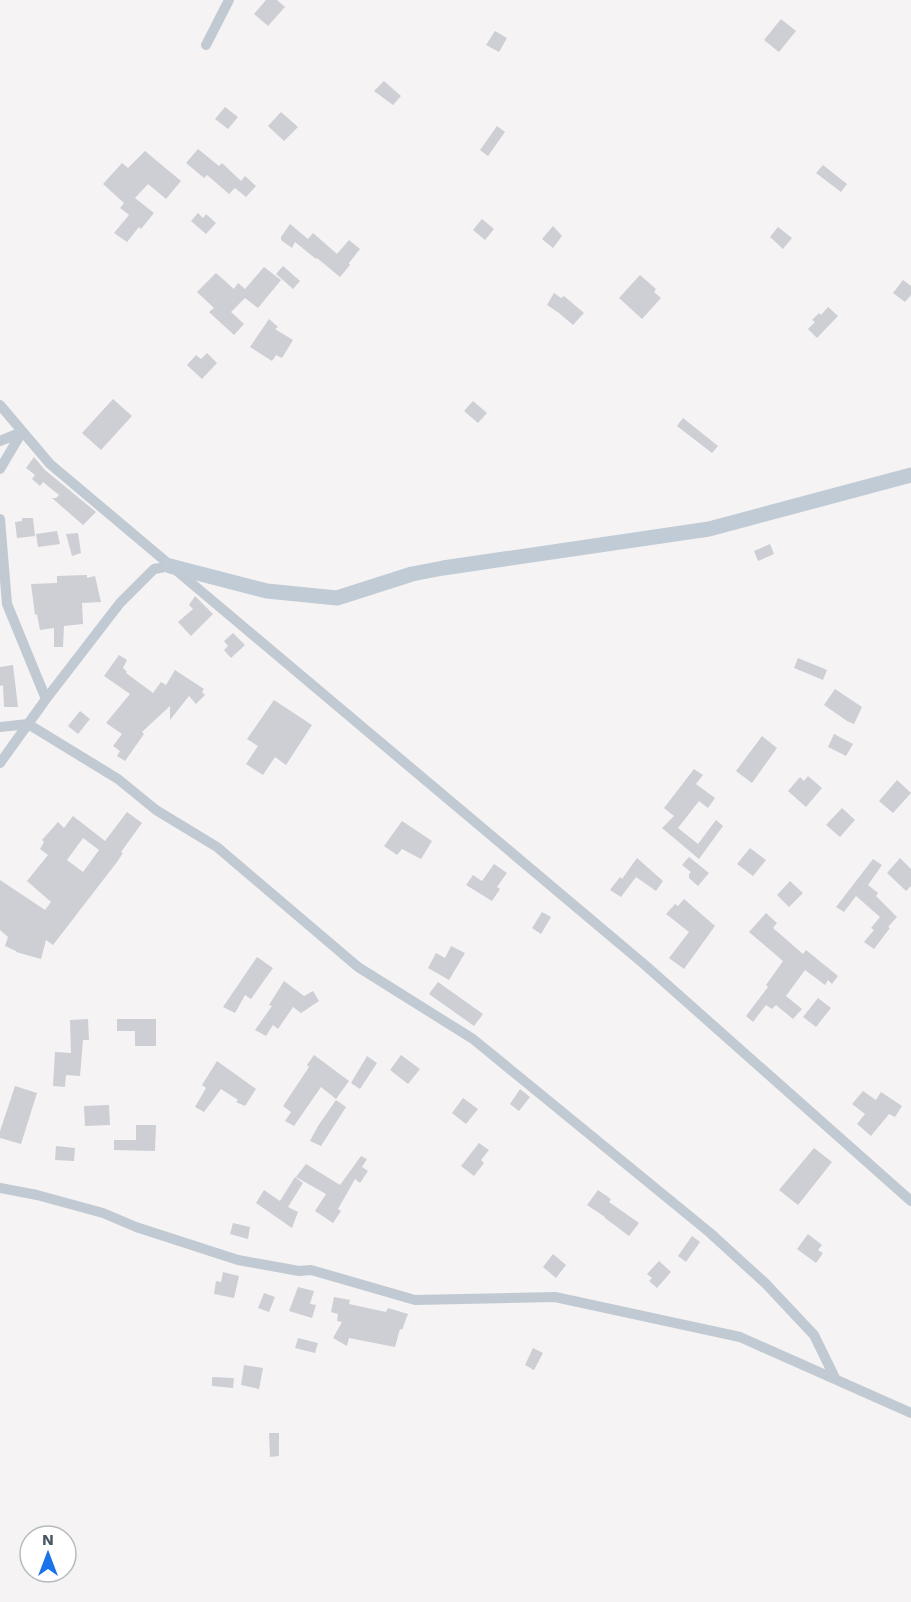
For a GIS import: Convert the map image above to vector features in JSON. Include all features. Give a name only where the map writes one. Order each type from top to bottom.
[{"type":"street","points":[[206,45],[229,0]]},
{"type":"street","points":[[0,405],[50,464],[645,965],[911,1201]]},
{"type":"street","points":[[0,441],[22,432]]},
{"type":"street","points":[[0,469],[22,432]]},
{"type":"street","points":[[0,763],[120,603],[154,569],[170,566],[267,591],[337,598],[412,574],[443,568],[709,529],[911,475]]},
{"type":"street","points":[[0,519],[4,604],[46,699]]},
{"type":"street","points":[[0,727],[28,724],[117,779],[156,810],[217,847],[357,967],[472,1039],[709,1232],[765,1283],[814,1335],[836,1378]]},
{"type":"street","points":[[0,1188],[37,1195],[103,1213],[136,1227],[238,1260],[299,1271],[311,1270],[415,1300],[555,1298],[740,1337],[911,1413]]},
{"type":"building","points":[[266,0],[277,0],[285,7],[268,26],[254,14]]},
{"type":"building","points":[[781,19],[796,31],[779,52],[764,40]]},
{"type":"building","points":[[495,31],[507,38],[499,52],[486,45]]},
{"type":"building","points":[[384,81],[401,96],[393,105],[374,91]]},
{"type":"building","points":[[225,107],[238,117],[228,129],[215,119]]},
{"type":"building","points":[[281,112],[298,127],[284,141],[268,126]]},
{"type":"building","points":[[497,126],[505,132],[488,156],[480,150]]},
{"type":"building","points":[[198,149],[219,166],[222,163],[241,181],[245,176],[256,186],[246,197],[235,188],[229,194],[207,175],[204,178],[186,163]]},
{"type":"building","points":[[145,151],[181,181],[166,199],[148,184],[135,198],[154,213],[127,242],[114,233],[129,215],[120,208],[124,203],[103,184],[122,163],[128,168]]},
{"type":"building","points":[[823,165],[847,184],[841,192],[816,173]]},
{"type":"building","points":[[198,213],[203,218],[206,214],[216,223],[206,234],[191,221]]},
{"type":"building","points":[[482,219],[494,229],[485,240],[473,230]]},
{"type":"building","points":[[290,224],[308,239],[313,233],[337,254],[349,240],[360,249],[340,277],[295,242],[292,248],[281,240]]},
{"type":"building","points":[[553,226],[562,236],[553,248],[542,239]]},
{"type":"building","points":[[778,227],[792,238],[783,249],[770,237]]},
{"type":"building","points":[[283,266],[300,281],[293,289],[276,274]]},
{"type":"building","points":[[264,267],[281,280],[258,308],[245,298],[231,312],[244,324],[234,335],[209,312],[214,308],[197,292],[216,273],[234,289],[238,283],[245,289]]},
{"type":"building","points":[[640,275],[656,289],[654,292],[661,298],[642,319],[619,298]]},
{"type":"building","points":[[903,280],[911,286],[911,295],[905,302],[893,293]]},
{"type":"building","points":[[554,293],[561,298],[564,296],[584,313],[573,325],[547,305]]},
{"type":"building","points":[[828,307],[838,316],[817,338],[808,329],[815,322],[812,320]]},
{"type":"building","points":[[269,319],[278,327],[275,329],[293,340],[282,358],[276,355],[272,361],[250,347]]},
{"type":"building","points":[[207,353],[217,363],[202,379],[187,365],[196,355],[201,359]]},
{"type":"building","points":[[113,399],[132,416],[101,450],[82,433]]},
{"type":"building","points":[[473,401],[487,413],[478,423],[464,411]]},
{"type":"building","points":[[683,418],[718,446],[712,453],[677,426]]},
{"type":"building","points":[[34,457],[45,470],[96,512],[83,525],[52,498],[59,495],[43,482],[40,486],[32,479],[35,475],[26,468]]},
{"type":"building","points":[[22,518],[33,518],[35,536],[17,538],[15,522],[22,521]]},
{"type":"building","points":[[57,531],[60,544],[38,547],[36,534]]},
{"type":"building","points":[[78,533],[81,553],[72,556],[66,534]]},
{"type":"building","points":[[770,544],[774,554],[758,561],[754,551]]},
{"type":"building","points":[[87,575],[87,578],[95,576],[101,602],[82,603],[83,624],[64,626],[63,647],[54,647],[54,628],[40,630],[37,614],[35,615],[31,584],[57,583],[57,576]]},
{"type":"building","points":[[195,596],[213,614],[191,636],[178,622],[193,609],[189,605]]},
{"type":"building","points":[[233,633],[245,645],[231,658],[224,650],[228,646],[224,641]]},
{"type":"building","points":[[119,655],[127,660],[123,668],[126,673],[153,693],[161,682],[166,685],[175,670],[204,689],[202,692],[205,695],[196,704],[189,696],[170,720],[170,706],[142,732],[144,734],[125,761],[117,756],[120,751],[113,746],[122,734],[106,723],[130,694],[104,676]]},
{"type":"building","points":[[798,658],[827,670],[823,680],[794,668]]},
{"type":"building","points":[[13,665],[18,707],[4,707],[3,685],[0,686],[0,667]]},
{"type":"building","points":[[835,689],[862,707],[854,724],[824,705]]},
{"type":"building","points":[[274,700],[312,725],[286,765],[275,757],[263,775],[246,764],[258,746],[247,739]]},
{"type":"building","points":[[80,711],[90,719],[78,734],[68,726]]},
{"type":"building","points":[[834,734],[853,744],[846,756],[828,747]]},
{"type":"building","points":[[762,736],[777,748],[752,783],[736,771]]},
{"type":"building","points":[[694,769],[703,775],[696,784],[715,798],[708,808],[699,801],[678,828],[698,844],[716,820],[723,826],[699,859],[662,828],[674,816],[664,808]]},
{"type":"building","points":[[808,776],[822,788],[806,807],[788,791],[800,777],[804,781]]},
{"type":"building","points":[[897,780],[911,793],[893,813],[879,801]]},
{"type":"building","points":[[842,808],[855,820],[840,837],[826,825]]},
{"type":"building","points":[[127,812],[142,823],[121,852],[123,853],[117,862],[53,945],[46,940],[41,959],[16,952],[5,946],[8,937],[0,930],[0,880],[45,910],[51,902],[27,881],[48,855],[40,849],[44,842],[42,840],[58,822],[64,828],[73,816],[105,841]],"holes":[[[83,838],[99,850],[83,872],[67,860]]]},
{"type":"building","points":[[402,821],[432,841],[421,859],[402,849],[397,855],[384,846]]},
{"type":"building","points":[[750,848],[766,860],[753,876],[737,864]]},
{"type":"building","points":[[689,857],[709,873],[698,886],[689,878],[691,872],[682,865]]},
{"type":"building","points":[[637,858],[663,881],[656,891],[636,877],[621,897],[610,890],[620,877],[622,879]]},
{"type":"building","points":[[900,858],[911,869],[911,886],[906,891],[887,873]]},
{"type":"building","points":[[873,859],[882,865],[868,885],[878,893],[876,896],[897,917],[874,949],[864,942],[874,930],[871,928],[880,917],[856,896],[844,912],[836,907]]},
{"type":"building","points":[[494,864],[507,873],[497,887],[500,889],[492,901],[466,885],[473,875],[482,881]]},
{"type":"building","points":[[790,881],[803,893],[789,907],[777,895]]},
{"type":"building","points":[[684,899],[715,926],[684,969],[669,958],[689,932],[666,914],[675,904],[678,906]]},
{"type":"building","points":[[542,912],[551,917],[541,934],[532,928]]},
{"type":"building","points":[[766,913],[777,923],[773,928],[803,954],[806,950],[838,976],[832,984],[828,980],[825,985],[805,970],[786,996],[802,1009],[793,1019],[776,1005],[772,1009],[766,1005],[753,1022],[746,1016],[768,987],[766,985],[783,961],[749,932]]},
{"type":"building","points":[[451,946],[465,953],[449,980],[428,968],[436,953],[445,958]]},
{"type":"building","points":[[257,957],[273,968],[251,999],[245,995],[235,1013],[223,1007]]},
{"type":"building","points":[[284,981],[304,996],[313,991],[319,1001],[301,1013],[293,1007],[278,1029],[273,1025],[266,1036],[255,1030],[272,1006],[269,1005]]},
{"type":"building","points":[[438,982],[483,1014],[474,1026],[429,994]]},
{"type":"building","points":[[818,998],[831,1008],[816,1027],[803,1017]]},
{"type":"building","points":[[88,1019],[89,1040],[83,1040],[80,1076],[66,1075],[65,1087],[53,1086],[55,1052],[71,1053],[70,1020]]},
{"type":"building","points":[[117,1019],[156,1019],[156,1046],[135,1046],[135,1031],[117,1031]]},
{"type":"building","points":[[314,1055],[349,1081],[336,1099],[321,1087],[294,1126],[285,1121],[291,1112],[283,1106],[309,1067],[307,1065]]},
{"type":"building","points":[[401,1055],[420,1069],[408,1084],[390,1070]]},
{"type":"building","points":[[367,1056],[377,1063],[360,1089],[351,1083]]},
{"type":"building","points":[[217,1061],[256,1089],[245,1106],[236,1102],[238,1100],[221,1089],[204,1112],[195,1107],[206,1088],[202,1085]]},
{"type":"building","points":[[15,1086],[37,1093],[21,1144],[0,1138],[0,1131]]},
{"type":"building","points":[[520,1089],[530,1097],[519,1111],[510,1104]]},
{"type":"building","points":[[863,1091],[876,1100],[881,1092],[902,1106],[895,1117],[889,1114],[871,1136],[857,1124],[865,1114],[852,1104]]},
{"type":"building","points":[[463,1098],[478,1109],[466,1124],[452,1113]]},
{"type":"building","points":[[336,1100],[346,1107],[321,1146],[310,1141],[318,1126]]},
{"type":"building","points":[[109,1105],[110,1125],[85,1126],[84,1106]]},
{"type":"building","points":[[136,1125],[156,1125],[155,1151],[114,1150],[114,1140],[136,1140]]},
{"type":"building","points":[[479,1143],[489,1150],[481,1160],[484,1163],[474,1176],[461,1166]]},
{"type":"building","points":[[56,1146],[75,1148],[74,1161],[55,1160]]},
{"type":"building","points":[[814,1148],[832,1162],[798,1205],[779,1190]]},
{"type":"building","points":[[361,1156],[367,1159],[362,1167],[368,1171],[360,1183],[355,1179],[333,1223],[315,1211],[326,1194],[296,1177],[306,1164],[340,1185]]},
{"type":"building","points":[[295,1177],[303,1183],[288,1207],[298,1212],[292,1228],[256,1203],[264,1190],[280,1201]]},
{"type":"building","points":[[598,1190],[611,1199],[609,1202],[639,1223],[629,1236],[587,1205]]},
{"type":"building","points":[[233,1223],[250,1227],[248,1239],[230,1234]]},
{"type":"building","points":[[808,1234],[822,1245],[818,1250],[823,1253],[816,1263],[797,1249]]},
{"type":"building","points":[[692,1236],[700,1242],[686,1262],[678,1256]]},
{"type":"building","points":[[553,1254],[566,1265],[556,1278],[543,1267]]},
{"type":"building","points":[[659,1261],[671,1272],[657,1288],[649,1281],[652,1278],[647,1274]]},
{"type":"building","points":[[223,1272],[239,1276],[234,1298],[214,1294],[216,1281],[221,1282]]},
{"type":"building","points":[[298,1287],[314,1291],[310,1304],[316,1305],[312,1318],[289,1311]]},
{"type":"building","points":[[264,1293],[275,1297],[269,1312],[258,1308]]},
{"type":"building","points":[[334,1297],[350,1300],[349,1304],[386,1312],[388,1308],[408,1314],[402,1330],[400,1329],[395,1347],[349,1338],[347,1346],[333,1338],[342,1322],[337,1321],[338,1314],[331,1312]]},
{"type":"building","points":[[298,1338],[318,1343],[315,1353],[295,1348]]},
{"type":"building","points":[[533,1348],[543,1353],[534,1370],[525,1365]]},
{"type":"building","points":[[244,1365],[263,1368],[259,1389],[241,1385]]},
{"type":"building","points":[[212,1377],[234,1378],[233,1388],[212,1386]]},
{"type":"building","points":[[269,1433],[279,1433],[279,1456],[270,1457]]}]
